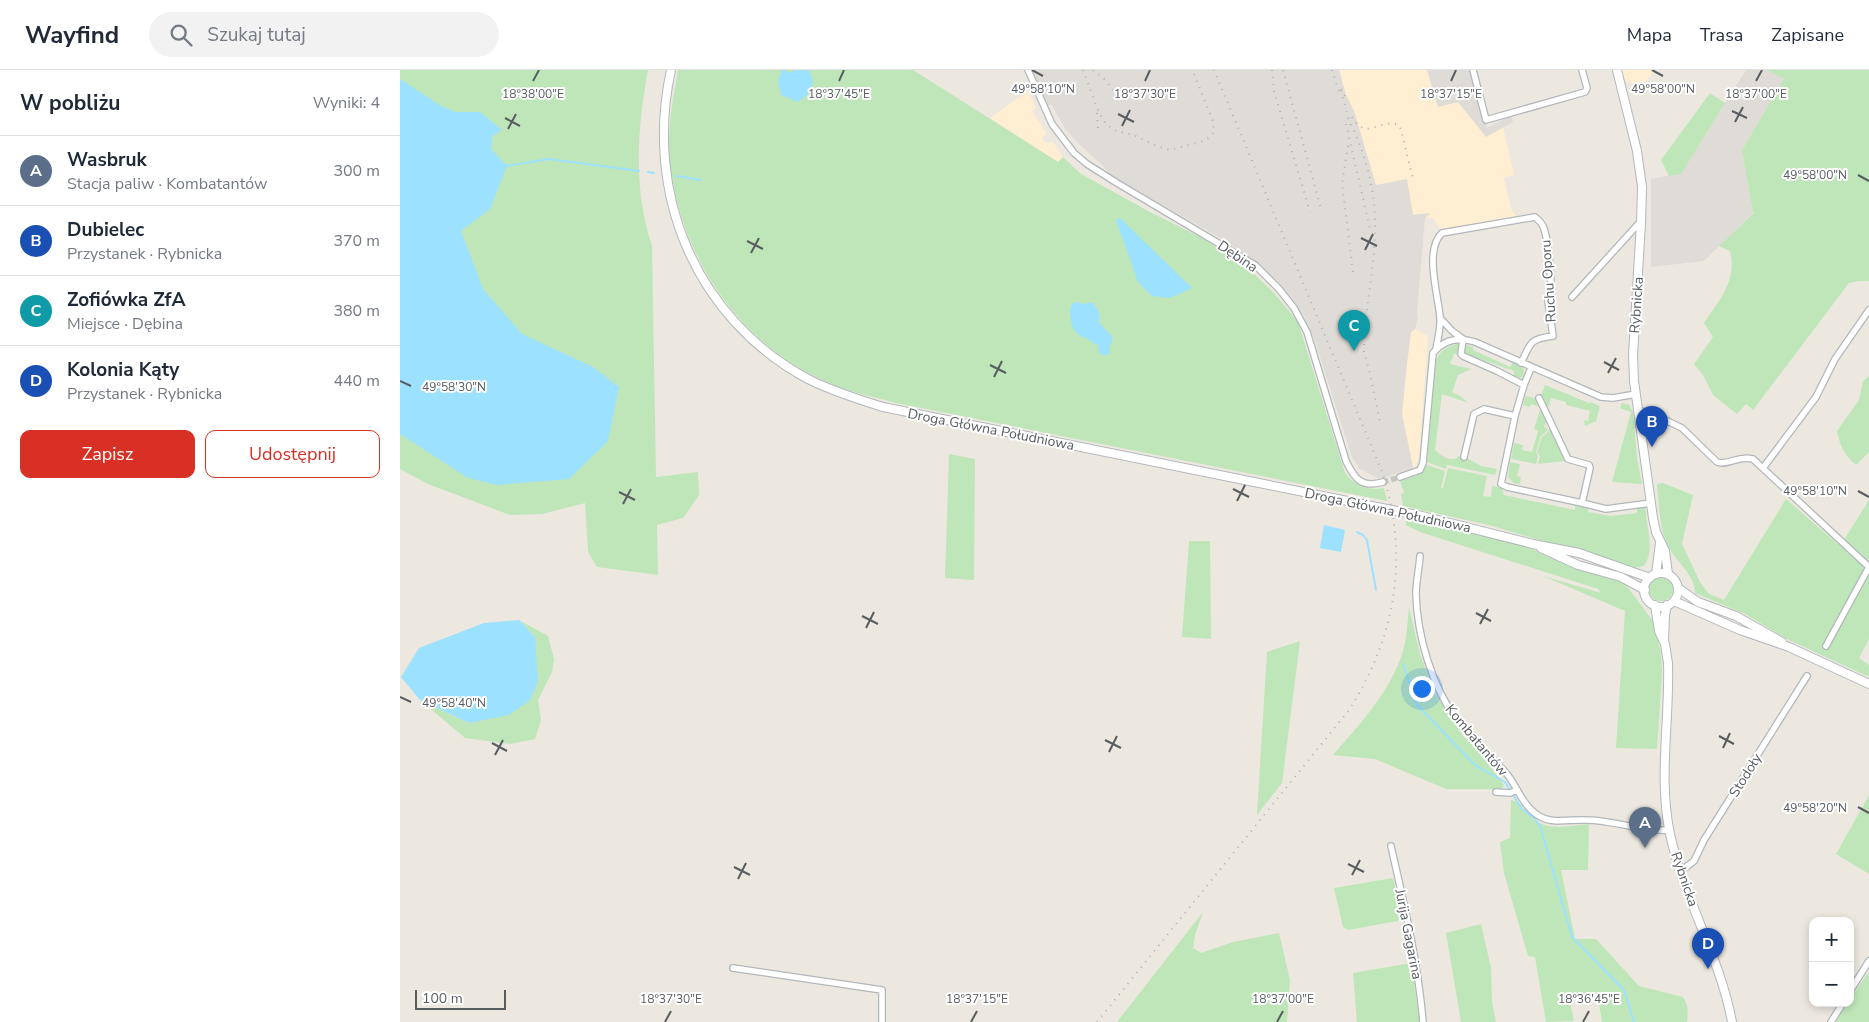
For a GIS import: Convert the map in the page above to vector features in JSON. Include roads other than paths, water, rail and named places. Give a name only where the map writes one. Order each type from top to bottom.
[{"type":"main road","name":"Droga Główna Południowa","points":[[671,70],[664,115],[663,142],[665,172],[672,205],[682,236],[698,270],[715,297],[737,323],[761,346],[808,378],[830,389],[883,406],[1404,512],[1533,544],[1579,553],[1653,576]]},
{"type":"main road","name":"Rybnicka","points":[[1617,70],[1637,151],[1642,188],[1642,220],[1633,355],[1636,394],[1654,522],[1665,551],[1668,574]]},
{"type":"main road","name":"Rybnicka","points":[[1653,576],[1660,541]]},
{"type":"main road","name":"Droga Główna Południowa","points":[[1533,544],[1578,564],[1621,577],[1645,590]]},
{"type":"main road","points":[[1670,603],[1677,595],[1678,588],[1675,580],[1668,574],[1653,576],[1646,584],[1645,590],[1648,600],[1655,605],[1670,603],[1789,647],[1869,684]]},
{"type":"main road","points":[[1678,588],[1698,602],[1745,621],[1789,647]]},
{"type":"main road","name":"Rybnicka","points":[[1670,603],[1665,615],[1664,641],[1668,663],[1665,785],[1669,830],[1681,871],[1725,991],[1732,1022]]},
{"type":"main road","name":"Rybnicka","points":[[1655,605],[1659,631],[1664,641]]},
{"type":"street","name":"Dębina","points":[[1028,70],[1052,124],[1074,153],[1087,164],[1117,183],[1255,265],[1279,289],[1294,308],[1307,332],[1346,462],[1353,476],[1368,485],[1383,482]]},
{"type":"street","points":[[1473,70],[1486,120],[1585,92],[1587,88],[1582,70]]},
{"type":"street","name":"Ruchu Oporu","points":[[1400,477],[1420,470],[1423,463],[1431,360],[1436,349],[1440,318],[1433,270],[1435,242],[1442,233],[1535,218],[1544,227],[1552,296],[1548,301],[1553,336],[1538,338],[1532,341],[1521,363]]},
{"type":"street","points":[[1572,297],[1642,220]]},
{"type":"street","points":[[1763,468],[1816,398],[1835,358],[1869,310]]},
{"type":"street","points":[[1440,318],[1452,331],[1463,339]]},
{"type":"street","points":[[1436,349],[1454,339],[1463,339],[1475,342],[1601,397],[1613,398],[1636,394]]},
{"type":"street","points":[[1463,339],[1461,354],[1463,356],[1524,385]]},
{"type":"street","points":[[1531,368],[1515,416],[1501,484],[1503,486],[1606,508],[1651,504]]},
{"type":"street","points":[[1539,398],[1568,459],[1589,465],[1590,468],[1582,503]]},
{"type":"street","points":[[1464,457],[1474,414],[1484,409],[1515,416]]},
{"type":"street","points":[[1638,410],[1663,418],[1682,428],[1717,462],[1722,464],[1740,458],[1753,459],[1869,568],[1826,646]]},
{"type":"street","name":"Kombatantów","points":[[1420,556],[1416,588],[1417,605],[1426,655],[1439,689],[1456,719],[1508,775],[1514,791],[1531,810],[1544,819],[1598,820],[1658,830],[1669,830]]},
{"type":"street","name":"Stodoły","points":[[1681,871],[1694,862],[1704,840],[1807,676]]},
{"type":"street","points":[[1496,792],[1514,791]]},
{"type":"street","name":"Jurija Gagarina","points":[[1391,846],[1410,929],[1420,986],[1423,1022]]},
{"type":"street","points":[[1854,985],[1869,961]]},
{"type":"street","points":[[732,968],[882,990],[882,1022]]},
{"type":"street","points":[[1831,1022],[1840,1007]]},
{"type":"water","points":[[782,70],[788,73],[796,70],[809,70],[813,82],[807,95],[798,102],[781,95],[778,80]]},
{"type":"water","points":[[400,79],[441,106],[455,112],[480,112],[502,130],[492,136],[491,149],[507,166],[490,209],[461,231],[483,289],[522,334],[593,367],[619,387],[608,441],[569,479],[497,485],[468,478],[400,434]]},
{"type":"water","points":[[1120,218],[1192,288],[1170,298],[1152,296],[1138,282],[1116,220]]},
{"type":"water","points":[[1075,302],[1085,304],[1092,302],[1098,310],[1100,318],[1098,321],[1113,338],[1109,349],[1110,353],[1104,356],[1099,352],[1098,345],[1074,330],[1070,309]]},
{"type":"water","points":[[1324,525],[1345,530],[1341,552],[1320,548]]},
{"type":"water","points":[[519,620],[535,637],[538,681],[530,700],[509,715],[469,723],[420,700],[401,677],[419,648],[484,623]]},
{"type":"waterway","points":[[507,166],[549,159],[639,171]]},
{"type":"waterway","points":[[648,172],[654,173]]},
{"type":"waterway","points":[[676,176],[701,180]]},
{"type":"waterway","points":[[1357,532],[1367,540],[1376,590]]},
{"type":"waterway","points":[[1403,664],[1417,705],[1475,765],[1505,782],[1522,809],[1535,819],[1540,826],[1572,937],[1624,990],[1634,1022]]},
{"type":"tunnel","points":[[1383,482],[1400,477]]},
{"type":"railway","points":[[1083,70],[1099,113],[1106,124],[1116,131],[1134,135],[1170,150],[1204,141],[1214,132],[1213,121],[1194,74]]},
{"type":"railway","points":[[1093,70],[1104,79],[1120,98]]},
{"type":"railway","points":[[1097,1022],[1349,710],[1378,654],[1393,596],[1396,566],[1395,536],[1391,505],[1383,474],[1214,70]]},
{"type":"railway","points":[[1272,70],[1274,91],[1310,212]]},
{"type":"railway","points":[[1283,70],[1321,209]]},
{"type":"railway","points":[[1332,70],[1340,95]]},
{"type":"railway","points":[[1345,96],[1340,87],[1350,125]]},
{"type":"railway","points":[[1097,113],[1098,131]]},
{"type":"railway","points":[[1352,117],[1364,129],[1387,124],[1400,126],[1413,179]]},
{"type":"railway","points":[[1348,118],[1360,144],[1374,200],[1375,244],[1364,337],[1364,353],[1380,422]]},
{"type":"railway","points":[[1346,124],[1370,229]]},
{"type":"railway","points":[[1348,146],[1342,184],[1353,272]]},
{"type":"place","name":"Zofiówka ZfA","points":[[1354,351]]},
{"type":"place","name":"Dubielec","points":[[1652,447]]},
{"type":"place","name":"Wasbruk","points":[[1645,848]]},
{"type":"place","name":"Kolonia Kąty","points":[[1708,969]]}]
